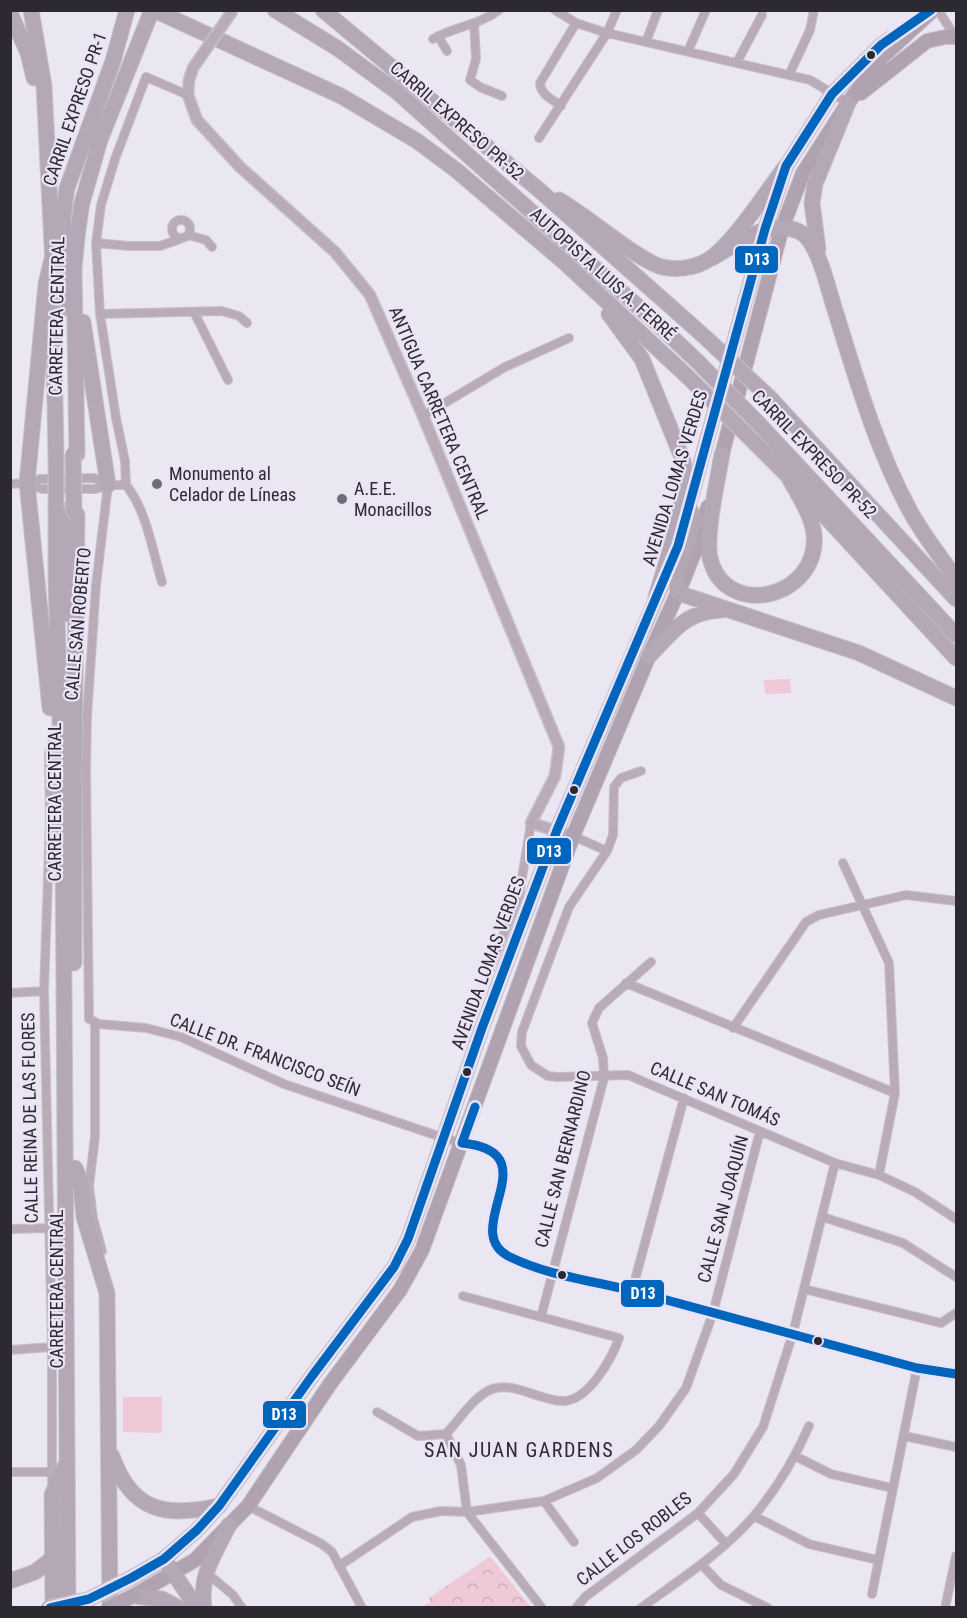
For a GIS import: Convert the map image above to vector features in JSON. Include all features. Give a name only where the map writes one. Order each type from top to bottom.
[{"type":"highway","name":"CARRETERA CENTRAL","points":[[31,10],[44,86],[52,255],[68,455],[67,512],[56,579],[63,830],[68,1608]]},
{"type":"highway","name":"CARRIL EXPRESO PR-1","points":[[68,455],[63,216],[67,188],[130,41],[127,10]]},
{"type":"highway","points":[[130,41],[140,10]]},
{"type":"highway","name":"CARRETERA CENTRAL","points":[[78,1608],[74,770],[67,512],[75,268],[82,203],[100,140],[127,68],[130,41],[153,10]]},
{"type":"highway","name":"AUTOPISTA LUIS A. FERRÉ","points":[[153,10],[341,96],[417,141],[456,170],[564,262],[687,376],[788,476],[957,657]]},
{"type":"highway","points":[[168,10],[201,31]]},
{"type":"highway","name":"CARRIL EXPRESO PR-52","points":[[275,10],[337,48],[397,92],[661,327],[760,425],[957,635]]},
{"type":"highway","points":[[10,13],[28,53],[45,124]]},
{"type":"highway","name":"AUTOPISTA LUIS A. FERRÉ","points":[[326,13],[538,189],[706,338],[770,398],[957,599]]},
{"type":"highway","points":[[820,264],[812,213],[815,184],[848,103]]},
{"type":"highway","points":[[712,258],[734,234],[786,166]]},
{"type":"highway","points":[[538,189],[578,211],[621,243],[656,264],[682,268],[693,267],[765,229],[782,228],[797,231],[810,240],[820,264],[852,368],[886,460],[911,513],[957,579]]},
{"type":"highway","points":[[52,255],[46,284],[27,483],[53,740],[57,824],[63,830]]},
{"type":"highway","points":[[564,262],[616,323],[642,359],[683,460],[686,475],[684,495],[656,597]]},
{"type":"highway","points":[[75,268],[108,485]]},
{"type":"highway","points":[[722,454],[709,552],[717,573],[728,585],[742,593],[763,595],[779,592],[798,579],[812,558],[814,542],[812,527],[788,476]]},
{"type":"highway","points":[[689,507],[695,520],[676,576],[678,593],[860,653],[957,698]]},
{"type":"highway","points":[[649,656],[690,616],[708,611],[730,610]]},
{"type":"highway","points":[[75,1168],[80,1179],[84,1216],[107,1293],[109,1608]]},
{"type":"highway","points":[[109,1446],[122,1479],[132,1492],[148,1504],[167,1511],[185,1512],[219,1506]]},
{"type":"highway","points":[[53,1608],[52,1495],[67,1462]]},
{"type":"highway","points":[[204,1608],[202,1587],[205,1572],[229,1525]]},
{"type":"highway","points":[[10,1581],[35,1572],[52,1559]]},
{"type":"highway","points":[[164,1559],[197,1608]]},
{"type":"highway","points":[[134,1596],[162,1599],[179,1608]]},
{"type":"main road","name":"AVENIDA LOMAS VERDES","points":[[48,1608],[89,1599],[131,1578],[164,1559],[197,1530],[219,1506],[394,1267],[408,1239],[482,1028],[557,830],[678,546],[765,229],[786,166],[832,94],[880,45],[932,10]]},
{"type":"main road","name":"AVENIDA LOMAS VERDES","points":[[109,1608],[195,1560],[248,1506],[330,1384],[408,1276],[422,1250],[465,1144],[573,836],[695,551],[782,228],[803,172],[848,103],[891,47],[932,10]]},
{"type":"main road","points":[[848,103],[927,41],[956,37]]},
{"type":"street","points":[[162,582],[140,509],[134,495],[126,485],[125,461],[100,314],[96,243],[101,205],[115,159],[146,77],[188,96],[189,80],[193,68],[233,10]]},
{"type":"street","points":[[447,51],[436,38],[499,10]]},
{"type":"street","points":[[555,10],[576,23],[607,33],[810,80],[848,103]]},
{"type":"street","points":[[539,138],[607,33],[617,10]]},
{"type":"street","points":[[646,42],[658,10]]},
{"type":"street","points":[[688,51],[706,10]]},
{"type":"street","points":[[789,75],[810,30],[814,10]]},
{"type":"street","points":[[939,10],[956,37]]},
{"type":"street","points":[[736,62],[762,15]]},
{"type":"street","points":[[474,23],[476,59],[470,80],[502,96]]},
{"type":"street","points":[[561,106],[545,94],[540,83],[576,23]]},
{"type":"street","name":"ANTIGUA CARRETERA CENTRAL","points":[[188,96],[197,120],[240,167],[335,252],[370,295],[423,416],[559,747],[555,776],[531,823]]},
{"type":"street","points":[[96,243],[160,246],[184,237],[206,240],[212,247]]},
{"type":"street","points":[[100,314],[222,311],[239,316],[246,323]]},
{"type":"street","points":[[195,312],[228,380]]},
{"type":"street","points":[[423,416],[506,367],[569,338]]},
{"type":"street","points":[[10,484],[27,483],[40,478],[94,478],[108,485],[126,485]]},
{"type":"street","name":"CALLE SAN ROBERTO","points":[[107,1293],[104,1258],[89,1196],[89,1178],[95,1137],[86,770],[87,716],[96,585],[108,485]]},
{"type":"street","name":"CALLE REINA DE LAS FLORES","points":[[52,1495],[52,1347],[44,991],[50,821],[49,754],[53,740]]},
{"type":"street","name":"CALLE SAN TOMÁS","points":[[642,771],[621,778],[614,787],[614,835],[607,850],[569,907],[526,1020],[521,1046],[531,1065],[548,1076],[628,1075],[835,1163],[879,1175],[915,1192],[957,1219]]},
{"type":"street","points":[[490,968],[519,896],[531,823],[557,830],[607,850]]},
{"type":"street","points":[[843,863],[890,963],[895,1093],[879,1175]]},
{"type":"street","points":[[733,1028],[806,922],[819,915],[906,896],[957,902]]},
{"type":"street","name":"CALLE SAN BERNARDINO","points":[[542,1317],[604,1077],[603,1058],[592,1023],[599,1008],[651,962]]},
{"type":"street","points":[[626,983],[895,1093]]},
{"type":"street","points":[[10,993],[44,991]]},
{"type":"street","name":"CALLE DR. FRANCISCO SEÍN","points":[[92,1020],[146,1028],[181,1037],[284,1084],[444,1138],[465,1144],[473,1143],[496,1155],[503,1173],[491,1235],[495,1244],[508,1256],[552,1272]]},
{"type":"street","points":[[632,1291],[684,1098]]},
{"type":"street","name":"CALLE SAN JOAQUÍN","points":[[339,1566],[412,1517],[441,1511],[467,1512],[544,1501],[597,1478],[636,1450],[659,1426],[686,1388],[713,1313],[760,1131]]},
{"type":"street","name":"CALLE LOS ROBLES","points":[[576,1608],[585,1597],[698,1513],[734,1474],[763,1427],[793,1333],[835,1163]]},
{"type":"street","points":[[823,1217],[903,1243],[957,1277]]},
{"type":"street","points":[[10,1229],[48,1227]]},
{"type":"street","points":[[552,1272],[793,1333],[917,1368],[957,1374]]},
{"type":"street","points":[[804,1289],[941,1323],[957,1313]]},
{"type":"street","points":[[377,1412],[418,1436],[446,1434],[479,1398],[491,1389],[505,1386],[565,1401],[583,1393],[604,1371],[619,1338],[463,1296]]},
{"type":"street","points":[[10,1350],[52,1347]]},
{"type":"street","points":[[872,1594],[917,1368]]},
{"type":"street","points":[[641,1608],[726,1544],[754,1516],[795,1456],[809,1426]]},
{"type":"street","points":[[446,1434],[461,1465],[467,1512],[542,1608]]},
{"type":"street","points":[[904,1436],[957,1447]]},
{"type":"street","points":[[795,1456],[831,1474],[892,1488]]},
{"type":"street","points":[[10,1472],[51,1472]]},
{"type":"street","points":[[544,1501],[574,1542]]},
{"type":"street","points":[[248,1506],[322,1544],[332,1552],[362,1608]]},
{"type":"street","points":[[698,1513],[726,1544]]},
{"type":"street","points":[[754,1516],[809,1544],[878,1560]]},
{"type":"street","points":[[945,1608],[955,1575],[957,1556]]},
{"type":"street","points":[[701,1564],[721,1585],[768,1608]]},
{"type":"street","points":[[214,1579],[233,1595],[242,1608]]},
{"type":"green space","points":[[790,679],[791,693],[765,694],[764,680]]},
{"type":"green space","points":[[123,1397],[162,1397],[162,1433],[123,1432]]},
{"type":"green space","points":[[490,1556],[531,1607],[422,1607],[431,1602],[429,1598]]},
{"type":"transit line","name":"D13","points":[[50,1608],[89,1599],[131,1578],[164,1559],[197,1530],[219,1506],[394,1267],[408,1239],[482,1028],[557,830],[678,546],[765,229],[786,166],[832,94],[881,45],[931,10]]},
{"type":"transit line","name":"D13","points":[[475,1107],[462,1143],[488,1149],[500,1161],[503,1176],[493,1229],[496,1245],[510,1257],[556,1274],[637,1292],[917,1368],[956,1374]]},
{"type":"place","name":"Monumento al Celador de Líneas","points":[[157,484]]},
{"type":"place","name":"A.E.E. Monacillos","points":[[342,499]]},
{"type":"district","name":"SAN JUAN GARDENS","points":[[519,1450]]}]
